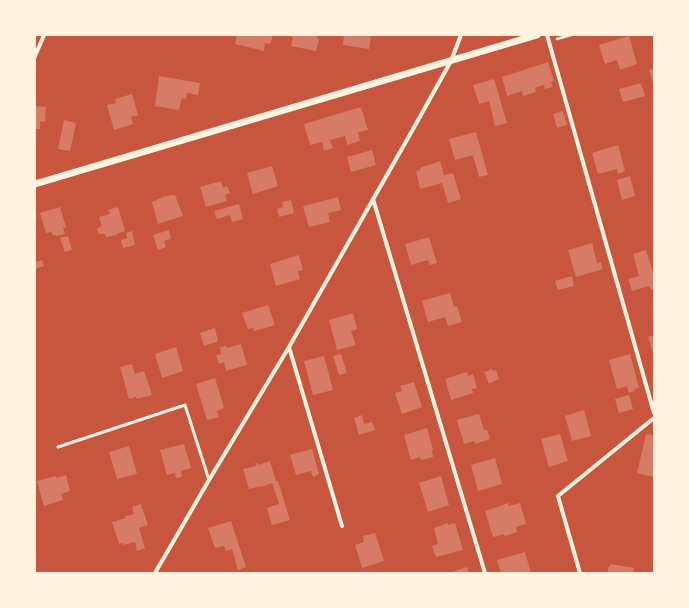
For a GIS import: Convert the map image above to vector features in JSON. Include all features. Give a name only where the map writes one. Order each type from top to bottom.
[{"type":"street","points":[[35,56],[44,35]]},
{"type":"street","points":[[155,573],[289,347],[412,131],[451,61],[461,35]]},
{"type":"street","points":[[35,184],[537,35]]},
{"type":"street","points":[[547,35],[654,413]]},
{"type":"street","points":[[373,199],[485,573]]},
{"type":"street","points":[[289,347],[342,526]]},
{"type":"street","points":[[580,573],[558,496],[654,418]]},
{"type":"lane","points":[[58,446],[184,405],[209,480]]},
{"type":"building","points":[[237,35],[273,35],[270,44],[265,43],[264,51],[235,44]]},
{"type":"building","points":[[291,35],[318,35],[317,39],[319,39],[316,51],[291,46],[293,37],[291,37]]},
{"type":"building","points":[[344,35],[365,35],[371,37],[369,49],[343,45]]},
{"type":"building","points":[[629,36],[637,64],[620,70],[617,60],[605,64],[599,45]]},
{"type":"building","points":[[548,62],[554,81],[551,82],[553,87],[545,89],[544,85],[535,88],[536,92],[523,96],[522,91],[507,96],[502,77]]},
{"type":"building","points":[[654,69],[654,87],[649,70]]},
{"type":"building","points":[[159,76],[200,83],[198,95],[187,93],[186,99],[182,98],[179,110],[155,106]]},
{"type":"building","points":[[494,79],[507,123],[495,126],[489,101],[479,104],[473,85]]},
{"type":"building","points":[[641,83],[645,96],[623,102],[619,89]]},
{"type":"building","points":[[132,94],[138,115],[131,117],[133,124],[114,130],[107,105],[116,103],[115,99]]},
{"type":"building","points":[[35,106],[46,107],[45,122],[40,121],[40,129],[35,129]]},
{"type":"building","points":[[361,107],[368,130],[358,132],[360,141],[347,145],[345,136],[330,140],[333,148],[324,151],[322,142],[310,145],[304,124]]},
{"type":"building","points":[[563,111],[567,125],[557,128],[553,114]]},
{"type":"building","points":[[64,120],[76,123],[70,151],[58,149]]},
{"type":"building","points":[[476,132],[488,175],[479,177],[473,155],[455,160],[449,139]]},
{"type":"building","points":[[618,145],[625,171],[618,174],[617,169],[598,174],[592,153]]},
{"type":"building","points":[[372,150],[376,165],[351,172],[347,157]]},
{"type":"building","points":[[440,161],[444,175],[453,173],[461,199],[448,203],[442,183],[420,189],[416,171],[420,170],[420,168]]},
{"type":"building","points":[[272,166],[278,186],[253,194],[247,173]]},
{"type":"building","points":[[630,176],[635,196],[622,200],[617,180]]},
{"type":"building","points":[[221,181],[223,188],[227,186],[230,193],[225,195],[227,201],[206,207],[200,187]]},
{"type":"building","points":[[175,195],[183,216],[158,224],[152,202],[165,196]]},
{"type":"building","points":[[338,197],[341,210],[328,213],[330,222],[309,227],[303,206]]},
{"type":"building","points":[[291,200],[294,213],[279,217],[277,209],[283,207],[282,202]]},
{"type":"building","points":[[239,204],[243,219],[232,222],[230,215],[217,219],[214,211]]},
{"type":"building","points":[[60,207],[66,227],[63,228],[65,234],[56,236],[51,232],[46,233],[40,213]]},
{"type":"building","points":[[118,207],[125,231],[116,234],[117,235],[106,237],[105,234],[99,234],[97,229],[102,226],[99,217],[110,214],[108,210]]},
{"type":"building","points":[[169,230],[171,239],[164,241],[166,247],[158,250],[153,235]]},
{"type":"building","points":[[132,231],[135,245],[123,248],[121,240],[127,238],[126,233]]},
{"type":"building","points":[[68,236],[72,250],[65,252],[60,238]]},
{"type":"building","points":[[429,237],[437,263],[430,265],[428,260],[411,265],[405,244]]},
{"type":"building","points":[[592,243],[597,263],[601,262],[603,269],[576,277],[568,250]]},
{"type":"building","points":[[646,250],[654,276],[654,289],[651,290],[649,286],[632,291],[628,279],[639,276],[633,254]]},
{"type":"building","points":[[299,255],[303,270],[298,271],[300,279],[276,286],[270,264]]},
{"type":"building","points":[[42,260],[44,266],[35,269],[35,262]]},
{"type":"building","points":[[572,276],[574,286],[558,290],[555,281]]},
{"type":"building","points":[[450,293],[454,307],[457,306],[462,322],[448,326],[445,317],[428,322],[422,301]]},
{"type":"building","points":[[268,305],[275,325],[254,331],[253,328],[248,329],[242,313]]},
{"type":"building","points":[[353,313],[357,329],[351,331],[356,345],[337,350],[329,320]]},
{"type":"building","points":[[215,328],[218,341],[204,346],[200,333]]},
{"type":"building","points":[[654,335],[654,356],[648,337]]},
{"type":"building","points":[[241,344],[247,365],[226,371],[224,362],[219,364],[216,355],[221,354],[220,347],[226,346],[227,348]]},
{"type":"building","points":[[176,347],[183,371],[162,378],[155,354]]},
{"type":"building","points":[[341,354],[347,373],[339,375],[333,356]]},
{"type":"building","points":[[630,354],[639,388],[634,389],[635,391],[629,393],[627,386],[617,389],[609,360]]},
{"type":"building","points":[[324,356],[333,390],[313,395],[304,361]]},
{"type":"building","points":[[132,364],[135,374],[144,371],[152,395],[137,399],[136,397],[129,399],[120,367]]},
{"type":"building","points":[[492,369],[493,371],[496,370],[499,379],[489,384],[484,372]]},
{"type":"building","points":[[467,372],[468,376],[473,374],[477,388],[472,389],[473,393],[451,400],[445,379]]},
{"type":"building","points":[[215,378],[224,408],[217,411],[219,417],[207,420],[196,384]]},
{"type":"building","points":[[414,382],[422,407],[402,414],[395,393],[402,391],[400,386]]},
{"type":"building","points":[[629,395],[633,409],[619,413],[615,399]]},
{"type":"building","points":[[584,410],[591,436],[572,441],[565,416]]},
{"type":"building","points":[[479,414],[484,430],[487,430],[490,439],[475,444],[474,441],[464,444],[457,420]]},
{"type":"building","points":[[362,415],[364,424],[372,422],[375,430],[359,435],[354,418]]},
{"type":"building","points":[[427,428],[433,450],[433,457],[421,460],[420,457],[411,460],[404,435]]},
{"type":"building","points":[[560,434],[568,461],[549,467],[541,439]]},
{"type":"building","points":[[646,434],[654,435],[654,477],[637,473]]},
{"type":"building","points":[[184,444],[191,468],[181,471],[182,477],[176,478],[175,473],[167,475],[160,450]]},
{"type":"building","points":[[129,446],[137,474],[117,479],[109,452]]},
{"type":"building","points":[[312,449],[319,474],[313,477],[311,471],[296,475],[290,455]]},
{"type":"building","points":[[495,458],[502,484],[478,491],[471,465]]},
{"type":"building","points":[[270,461],[290,520],[272,525],[267,508],[279,504],[272,483],[249,489],[243,469],[256,466],[255,463],[258,465]]},
{"type":"building","points":[[66,475],[70,491],[61,494],[63,500],[44,506],[37,481]]},
{"type":"building","points":[[441,476],[449,505],[428,512],[419,483]]},
{"type":"building","points":[[508,503],[509,506],[520,503],[526,524],[516,527],[517,532],[505,536],[504,534],[493,537],[485,511]]},
{"type":"building","points":[[141,504],[148,525],[139,528],[145,548],[137,551],[135,542],[124,545],[123,543],[119,544],[112,522],[134,514],[132,507]]},
{"type":"building","points":[[231,521],[246,567],[238,570],[232,549],[226,551],[224,546],[215,548],[208,528]]},
{"type":"building","points":[[448,523],[448,525],[455,523],[463,550],[436,557],[432,546],[438,544],[434,528]]},
{"type":"building","points":[[375,533],[384,561],[362,568],[355,545],[364,542],[363,536]]},
{"type":"building","points":[[525,552],[531,573],[501,573],[497,560]]},
{"type":"building","points":[[611,564],[634,568],[633,573],[608,573],[608,568]]},
{"type":"building","points":[[467,567],[469,573],[449,573]]}]
